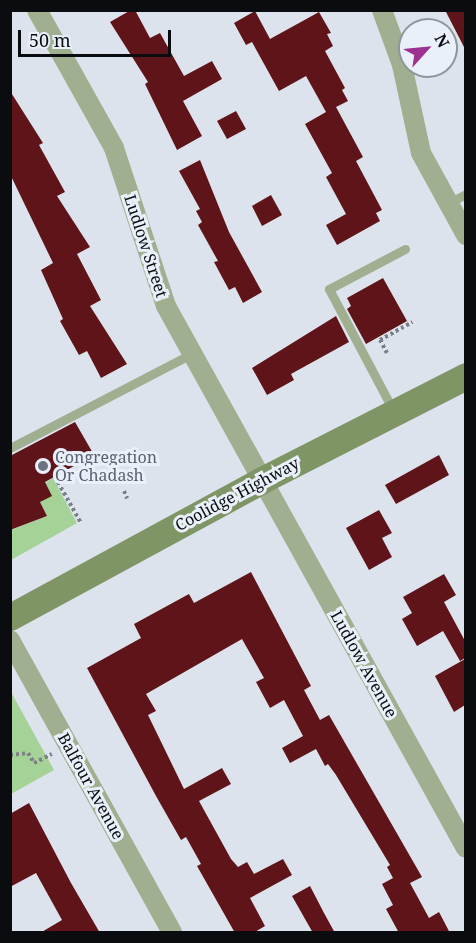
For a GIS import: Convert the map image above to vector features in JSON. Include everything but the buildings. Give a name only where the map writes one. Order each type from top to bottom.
[{"type":"main road","name":"Coolidge Highway","points":[[10,617],[262,480],[465,376]]},
{"type":"street","name":"Ludlow Street","points":[[37,10],[114,148],[154,278],[191,354],[262,480]]},
{"type":"street","points":[[382,10],[402,65],[421,153],[465,235]]},
{"type":"street","name":"Ludlow Avenue","points":[[262,480],[465,848]]},
{"type":"street","name":"Balfour Avenue","points":[[10,640],[172,933]]},
{"type":"lane","points":[[447,204],[465,194]]},
{"type":"lane","points":[[394,413],[328,289],[405,249]]},
{"type":"lane","points":[[10,448],[191,354]]},
{"type":"path","points":[[387,353],[380,340],[412,322]]},
{"type":"path","points":[[55,477],[81,523]]},
{"type":"path","points":[[124,491],[127,498]]},
{"type":"path","points":[[10,754],[28,753],[34,763],[68,745]]},
{"type":"green space","points":[[53,478],[77,523],[11,560],[11,530],[47,516],[40,502],[45,483]]},
{"type":"green space","points":[[11,692],[54,770],[11,794]]},
{"type":"place","name":"Congregation Or Chadash","points":[[43,466]]}]
